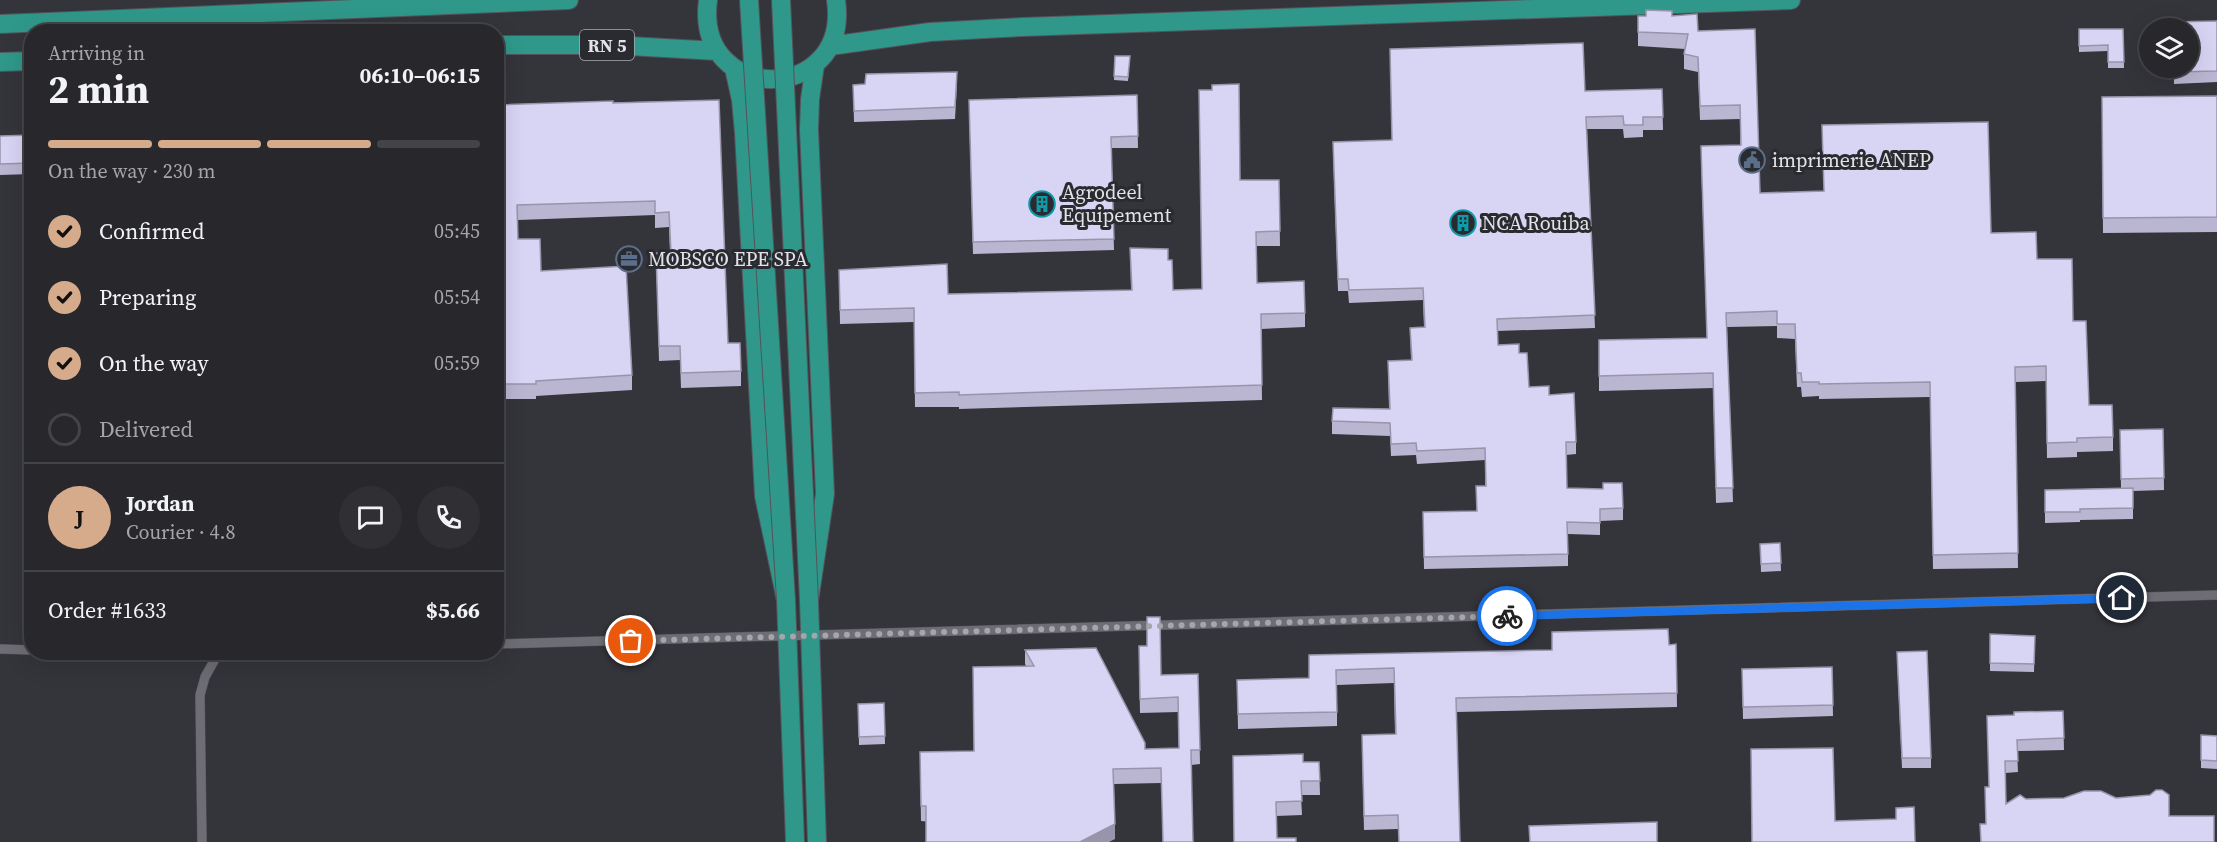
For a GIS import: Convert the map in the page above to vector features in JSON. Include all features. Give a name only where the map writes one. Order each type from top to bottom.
[{"type":"highway","points":[[0,24],[569,0]]},
{"type":"highway","points":[[708,0],[708,27],[717,51],[734,68],[758,78],[783,80],[800,75],[815,65],[830,46],[836,30],[838,14],[836,0]]},
{"type":"highway","points":[[749,0],[786,600],[795,842]]},
{"type":"highway","points":[[781,0],[810,636],[817,842]]},
{"type":"highway","points":[[830,46],[930,32],[1022,27],[1791,0]]},
{"type":"highway","name":"RN 5","points":[[504,45],[612,45],[717,51]]},
{"type":"highway","points":[[0,62],[24,61]]},
{"type":"highway","points":[[808,601],[825,494],[809,130],[810,99],[815,65]]},
{"type":"highway","points":[[734,68],[743,122],[764,496],[786,600]]},
{"type":"lane","points":[[504,644],[2217,595]]},
{"type":"lane","points":[[0,649],[24,650]]},
{"type":"lane","points":[[202,842],[200,695],[205,677],[215,660]]},
{"type":"building","points":[[1646,10],[1672,11],[1672,16],[1697,14],[1698,31],[1755,29],[1760,193],[1824,191],[1822,125],[1988,122],[1991,233],[2036,232],[2037,259],[2072,259],[2073,321],[2086,321],[2089,405],[2112,405],[2113,437],[2077,438],[2077,442],[2047,443],[2046,366],[2015,367],[2018,553],[1933,555],[1930,382],[1819,384],[1819,382],[1802,382],[1801,373],[1797,373],[1795,324],[1777,324],[1777,311],[1726,313],[1733,488],[1716,488],[1713,373],[1599,376],[1599,340],[1707,338],[1701,146],[1741,145],[1740,105],[1700,106],[1698,57],[1684,54],[1688,34],[1638,32],[1638,16],[1646,16]]},
{"type":"building","points":[[2199,21],[2217,21],[2217,71],[2199,71]]},
{"type":"building","points":[[2079,29],[2123,29],[2124,62],[2108,62],[2108,45],[2079,46]]},
{"type":"building","points":[[1583,43],[1585,91],[1662,89],[1663,117],[1643,117],[1643,125],[1624,125],[1623,116],[1586,117],[1595,315],[1497,319],[1498,345],[1519,344],[1519,353],[1527,353],[1529,387],[1549,386],[1549,395],[1574,393],[1576,442],[1566,442],[1567,488],[1603,489],[1603,483],[1622,483],[1623,508],[1600,509],[1600,523],[1567,522],[1568,554],[1424,557],[1423,512],[1477,511],[1476,486],[1486,486],[1485,448],[1417,451],[1416,443],[1391,444],[1390,423],[1332,421],[1333,408],[1390,409],[1388,361],[1412,360],[1410,328],[1425,327],[1423,288],[1349,290],[1348,279],[1338,279],[1333,142],[1392,140],[1390,49]]},
{"type":"building","points":[[1115,56],[1130,56],[1128,77],[1114,76]]},
{"type":"building","points":[[957,72],[955,107],[854,111],[853,85],[865,84],[866,74]]},
{"type":"building","points":[[1239,84],[1240,180],[1279,180],[1280,231],[1256,232],[1257,283],[1304,281],[1305,313],[1261,314],[1262,385],[959,395],[959,392],[915,393],[914,308],[840,310],[839,270],[947,264],[948,294],[1132,290],[1130,248],[1168,249],[1168,260],[1172,260],[1173,290],[1202,289],[1199,90],[1212,90],[1212,85]]},
{"type":"building","name":"Agrodeel Equipement","points":[[1137,95],[1138,136],[1111,137],[1114,239],[973,242],[969,100]]},
{"type":"building","points":[[2217,96],[2217,217],[2103,218],[2102,97]]},
{"type":"building","points":[[719,100],[728,343],[740,343],[741,371],[681,373],[680,346],[659,346],[656,253],[671,253],[669,212],[655,213],[655,201],[517,205],[518,239],[540,239],[541,271],[626,266],[632,375],[536,381],[536,384],[504,384],[504,105],[613,101],[613,103]]},
{"type":"building","points":[[24,135],[24,163],[0,164],[0,136]]},
{"type":"building","points":[[2163,429],[2164,478],[2121,479],[2120,430]]},
{"type":"building","points":[[2133,488],[2133,508],[2045,512],[2045,490]]},
{"type":"building","points":[[1780,543],[1781,563],[1761,564],[1760,544]]},
{"type":"building","points":[[1147,617],[1160,617],[1161,675],[1198,674],[1200,750],[1191,750],[1193,842],[1163,842],[1161,768],[1113,769],[1115,824],[1080,842],[926,842],[926,806],[921,806],[920,752],[974,751],[973,667],[1034,666],[1025,650],[1096,648],[1145,743],[1145,749],[1179,748],[1178,697],[1140,699],[1139,646],[1147,646]]},
{"type":"building","points":[[1668,629],[1669,645],[1676,644],[1677,693],[1456,698],[1460,842],[1399,842],[1398,815],[1364,816],[1362,735],[1396,734],[1394,668],[1336,670],[1337,712],[1238,714],[1237,680],[1309,678],[1309,655],[1552,650],[1552,632]]},
{"type":"building","points":[[1990,634],[2035,636],[2034,664],[1990,663]]},
{"type":"building","points":[[1927,651],[1931,758],[1902,758],[1897,652]]},
{"type":"building","points":[[1832,667],[1833,705],[1743,707],[1742,669]]},
{"type":"building","points":[[884,703],[885,736],[859,737],[858,704]]},
{"type":"building","points":[[2063,711],[2064,738],[2017,740],[2018,761],[2005,761],[2006,804],[2020,795],[2026,799],[2064,798],[2084,791],[2101,791],[2116,798],[2150,795],[2156,790],[2162,790],[2169,795],[2169,816],[2214,816],[2214,842],[1981,842],[1980,824],[1986,824],[1985,787],[1989,787],[1987,716],[2014,715],[2014,712]]},
{"type":"building","points":[[2201,735],[2217,736],[2217,761],[2201,760]]},
{"type":"building","points":[[1833,748],[1835,821],[1896,819],[1896,808],[1914,807],[1915,842],[1752,842],[1751,749]]},
{"type":"building","points":[[1303,754],[1303,762],[1319,762],[1320,781],[1301,781],[1302,801],[1276,802],[1277,838],[1296,838],[1296,842],[1234,842],[1233,756]]},
{"type":"building","points":[[1657,822],[1657,842],[1530,842],[1529,826]]},
{"type":"way so far","points":[[631,641],[1507,616]]},
{"type":"place","name":"imprimerie ANEP","points":[[1752,160]]},
{"type":"place","name":"Agrodeel Equipement","points":[[1042,204]]},
{"type":"place","name":"NCA Rouiba","points":[[1463,223]]},
{"type":"place","name":"MOBSCO EPE SPA","points":[[629,259]]},
{"type":"route","points":[[1507,616],[2122,598]]}]
